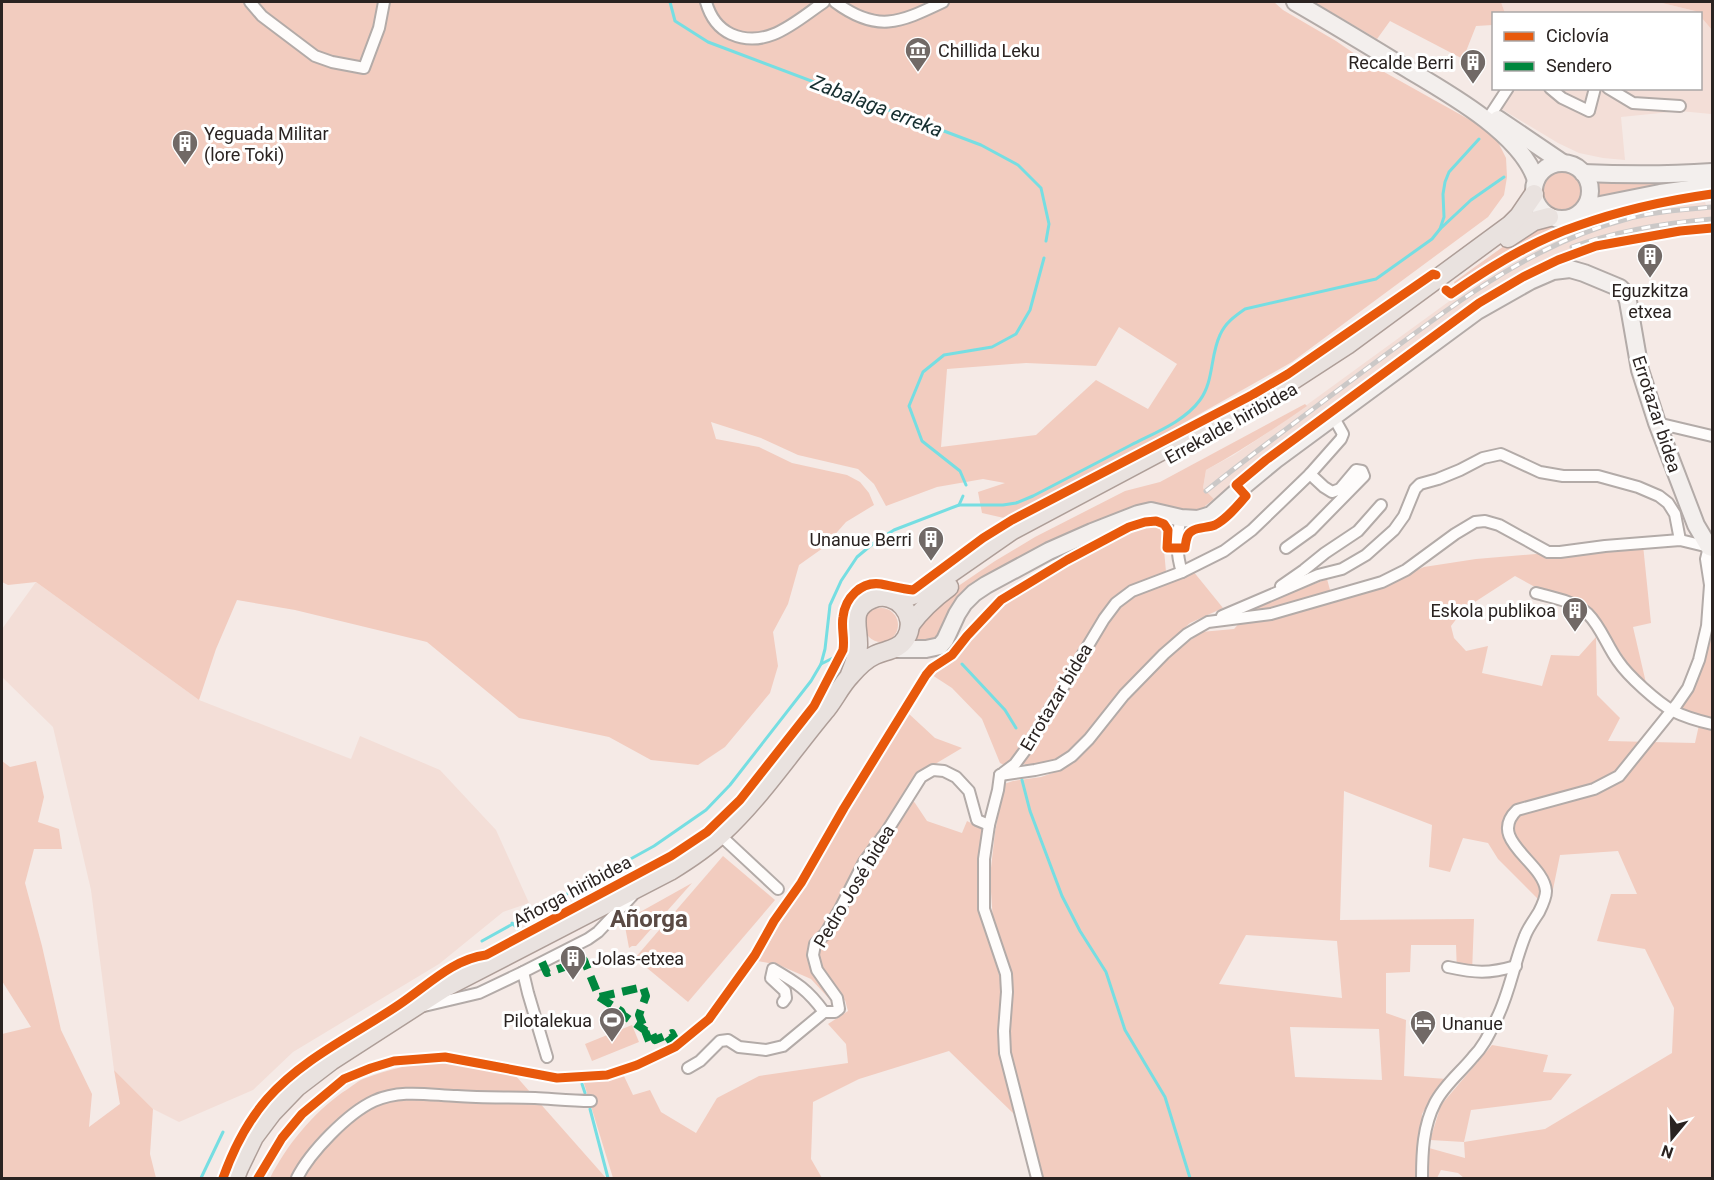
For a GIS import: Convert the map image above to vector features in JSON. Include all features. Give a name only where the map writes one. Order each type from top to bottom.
[{"type":"main road","name":"Errekalde hiribidea","points":[[888,597],[908,597],[926,590],[1011,531],[1244,408],[1310,370],[1510,225],[1519,216],[1535,187]]},
{"type":"main road","name":"Errekalde hiribidea","points":[[909,629],[920,612],[934,599],[1008,545],[1064,512],[1254,413],[1298,387],[1352,351],[1519,229],[1534,221],[1550,217]]},
{"type":"main road","points":[[235,1179],[254,1137],[272,1113],[297,1087],[331,1061],[444,988],[642,886],[687,860],[720,835],[752,803],[849,677],[873,656],[903,642],[909,629],[906,610],[895,600],[879,597],[870,600],[864,604],[856,616],[858,646],[849,677]]},
{"type":"main road","points":[[857,634],[862,642],[871,649],[889,650]]},
{"type":"street","points":[[250,2],[262,16],[315,56],[364,68],[379,28],[384,2]]},
{"type":"street","points":[[706,2],[716,23],[726,31],[742,38],[756,40],[787,27],[824,2]]},
{"type":"street","points":[[835,2],[861,18],[875,22],[915,15],[942,2]]},
{"type":"street","points":[[1295,2],[1454,97],[1491,114],[1563,163]]},
{"type":"street","points":[[1491,114],[1507,90]]},
{"type":"street","points":[[1552,90],[1562,98],[1589,111],[1594,90]]},
{"type":"street","points":[[1611,90],[1633,103],[1680,106]]},
{"type":"street","points":[[1454,97],[1512,142],[1530,164],[1538,207],[1550,217],[1572,218],[1585,208],[1675,191],[1713,187]]},
{"type":"street","points":[[1535,187],[1546,168],[1554,164],[1572,165],[1583,173],[1589,185],[1590,194],[1585,208]]},
{"type":"street","points":[[1583,173],[1642,176],[1713,172]]},
{"type":"street","name":"Errotazar bidea","points":[[921,648],[926,650],[940,646],[964,603],[974,593],[1049,551],[1138,514],[1151,511],[1181,518],[1198,519],[1211,515],[1275,460],[1478,311],[1530,280],[1553,271],[1570,269],[1584,273],[1620,288],[1625,293],[1640,370],[1657,423],[1696,525],[1711,547]]},
{"type":"street","name":"Errotazar bidea","points":[[1000,775],[1015,764],[1026,749],[1104,619],[1116,603],[1132,591],[1182,572],[1224,551],[1252,530],[1310,474],[1341,439],[1343,434],[1335,417]]},
{"type":"street","points":[[1657,423],[1713,436]]},
{"type":"street","name":"Errotazar bidea","points":[[1000,775],[1058,765],[1072,756],[1089,739],[1124,695],[1187,634],[1208,622],[1318,575],[1342,569],[1366,555],[1394,530],[1404,516],[1415,489],[1420,484],[1449,475],[1483,458],[1501,454],[1540,472],[1563,476],[1598,476],[1638,487],[1659,496],[1668,503],[1675,514],[1680,540]]},
{"type":"street","points":[[1286,548],[1311,530],[1364,476],[1362,471],[1356,470],[1340,489],[1332,492],[1310,474]]},
{"type":"street","name":"Errotazar bidea","points":[[1261,600],[1358,531],[1381,505]]},
{"type":"street","points":[[1181,518],[1176,544],[1182,572]]},
{"type":"street","name":"Errotazar bidea","points":[[1208,622],[1271,614],[1382,582],[1406,570],[1475,522],[1485,521],[1499,525],[1548,552],[1680,540],[1711,547]]},
{"type":"street","name":"Errotazar bidea","points":[[1516,966],[1525,935],[1543,904],[1546,890],[1539,875],[1513,842],[1507,826],[1510,818],[1517,810],[1594,789],[1619,776],[1672,710],[1688,688],[1699,660],[1707,626],[1710,585],[1706,558],[1711,547]]},
{"type":"street","points":[[1536,593],[1575,604],[1597,625],[1618,662],[1630,676],[1672,710],[1695,720],[1713,724]]},
{"type":"street","points":[[889,650],[921,648],[909,629]]},
{"type":"street","name":"Pedro José bidea","points":[[824,1012],[835,1012],[838,1009],[837,998],[817,970],[813,955],[815,944],[825,934],[864,862],[887,831],[921,777],[933,770],[944,771],[956,777],[969,791],[977,820],[989,825]]},
{"type":"street","points":[[1000,775],[984,859],[984,909],[1005,974],[1007,992],[1005,1053],[1037,1179]]},
{"type":"street","points":[[720,835],[778,889]]},
{"type":"street","points":[[409,1010],[479,993],[524,972],[598,932],[642,886]]},
{"type":"street","points":[[1448,967],[1474,973],[1496,972],[1516,966]]},
{"type":"street","points":[[1422,1179],[1425,1128],[1436,1102],[1487,1039],[1503,1006],[1516,966]]},
{"type":"street","points":[[688,1068],[700,1061],[720,1041],[728,1041],[739,1047],[766,1050],[783,1046],[824,1012],[812,995],[798,983],[773,969],[771,978],[785,991],[786,998],[783,1002]]},
{"type":"street","points":[[524,972],[528,993],[548,1057]]},
{"type":"street","points":[[297,1179],[321,1144],[351,1116],[374,1101],[396,1095],[427,1093],[591,1101]]},
{"type":"shaded area","points":[[2,2],[1274,2],[1283,10],[1368,63],[1479,125],[1498,142],[1506,158],[1507,177],[1504,195],[1488,217],[1292,362],[1141,447],[1004,518],[982,513],[978,492],[1005,483],[983,479],[937,487],[886,506],[874,484],[858,469],[798,455],[761,438],[711,422],[716,439],[759,447],[792,463],[847,475],[860,482],[869,493],[874,505],[846,522],[823,548],[799,565],[788,604],[773,632],[778,666],[770,693],[725,747],[698,765],[651,760],[609,737],[519,718],[427,642],[295,610],[237,600],[216,649],[199,700],[36,582],[8,585],[2,582]],"holes":[[[1119,327],[1177,364],[1148,409],[1096,380],[1036,435],[941,447],[947,369],[1026,363],[1096,366]]]},
{"type":"shaded area","points":[[1314,2],[1501,2],[1505,12],[1492,12],[1492,25],[1476,26],[1463,59],[1390,21],[1377,39]]},
{"type":"shaded area","points":[[1501,2],[1658,2],[1696,12],[1505,12]]},
{"type":"shaded area","points":[[1658,2],[1711,2],[1712,30],[1702,18],[1702,12]]},
{"type":"shaded area","points":[[1702,18],[1712,30],[1712,158],[1711,114],[1680,111],[1621,117],[1625,160],[1579,153],[1493,104],[1501,90],[1702,90]]},
{"type":"shaded area","points":[[1561,168],[1570,169],[1577,174],[1582,181],[1582,199],[1577,206],[1570,211],[1561,212],[1552,211],[1545,206],[1540,199],[1539,190],[1540,181],[1545,174],[1552,169]]},
{"type":"shaded area","points":[[1596,181],[1673,182],[1668,188],[1597,199]]},
{"type":"shaded area","points":[[1705,202],[1706,205],[1712,205],[1712,226],[1637,232],[1593,244],[1556,258],[1497,289],[1459,314],[1336,405],[1214,499],[1203,488],[1206,470],[1234,455],[1282,423],[1466,289],[1512,260],[1551,240],[1591,225],[1637,212]]},
{"type":"shaded area","points":[[1561,226],[1505,252],[1455,285],[1454,282],[1529,228]]},
{"type":"shaded area","points":[[1305,404],[1307,406],[1270,431],[1206,470],[1203,488],[1214,499],[1205,506],[1207,510],[1197,514],[1161,508],[998,573],[933,641],[923,643],[916,638],[915,630],[948,593],[995,561],[1035,537],[1125,491],[1160,482]]},
{"type":"shaded area","points":[[1150,524],[1161,526],[1166,534],[1164,550],[1166,572],[1138,582],[1122,592],[1106,607],[1017,754],[1006,766],[1000,763],[982,719],[952,688],[932,675],[954,659],[995,611],[1021,591],[1126,533]]},
{"type":"shaded area","points":[[1643,545],[1651,623],[1633,627],[1646,683],[1632,670],[1594,612],[1582,603],[1535,587],[1515,576],[1464,609],[1451,626],[1454,638],[1466,651],[1488,646],[1482,673],[1542,686],[1551,655],[1579,656],[1596,637],[1597,695],[1620,718],[1608,741],[1695,743],[1699,725],[1712,729],[1712,1178],[1464,1178],[1458,1173],[1441,1170],[1437,1178],[1427,1178],[1429,1148],[1465,1158],[1464,1142],[1545,1129],[1672,1053],[1674,1008],[1645,949],[1597,941],[1611,894],[1637,894],[1618,851],[1560,855],[1550,904],[1538,899],[1498,859],[1488,843],[1463,838],[1450,872],[1429,867],[1432,825],[1344,791],[1340,920],[1474,919],[1472,973],[1457,973],[1456,945],[1411,945],[1410,972],[1386,973],[1386,1013],[1406,1020],[1404,1076],[1447,1079],[1433,1095],[1422,1114],[1418,1178],[1040,1178],[1009,1047],[1011,987],[993,921],[990,877],[1004,784],[1041,777],[1061,770],[1084,753],[1167,658],[1201,632],[1234,629],[1253,608],[1327,579],[1333,601],[1382,585],[1424,567],[1476,559]],"holes":[[[1246,935],[1337,941],[1342,998],[1219,984]],[[1290,1027],[1379,1029],[1382,1080],[1295,1077]]]},
{"type":"shaded area","points":[[1193,571],[1223,608],[1190,623],[1161,649],[1124,687],[1071,752],[1044,764],[1028,766],[1022,763],[1023,758],[1038,742],[1075,673],[1116,610],[1133,596]]},
{"type":"shaded area","points":[[36,582],[199,700],[351,759],[360,736],[440,770],[496,830],[529,903],[503,912],[439,964],[293,1052],[253,1090],[179,1122],[153,1109],[114,1070],[91,890],[53,727],[2,677],[2,629]]},
{"type":"shaded area","points":[[881,608],[893,613],[898,625],[893,637],[881,642],[869,637],[864,625],[869,613]]},
{"type":"shaded area","points":[[1712,626],[1712,718],[1679,708],[1692,688],[1700,669]]},
{"type":"shaded area","points":[[908,713],[935,738],[962,748],[920,773],[906,793],[927,821],[962,833],[967,821],[983,829],[979,871],[1002,988],[999,1037],[1015,1115],[949,1051],[859,1079],[813,1102],[811,1159],[822,1178],[613,1178],[583,1080],[623,1074],[633,1095],[650,1090],[661,1112],[696,1133],[717,1098],[759,1076],[848,1063],[846,1044],[828,1024],[848,1011],[845,1000],[835,1005],[811,979],[779,965],[758,961]]},
{"type":"shaded area","points":[[2,761],[10,767],[36,761],[44,797],[38,822],[59,829],[62,849],[34,849],[25,883],[61,1030],[92,1094],[89,1127],[120,1104],[114,1070],[153,1109],[150,1154],[156,1178],[2,1178],[2,1034],[31,1027],[2,981]]},
{"type":"shaded area","points":[[723,856],[775,900],[688,1002],[635,958]]},
{"type":"shaded area","points":[[692,883],[636,946],[629,948],[624,921]]},
{"type":"shaded area","name":"Pilotalekua","points":[[632,1025],[639,1042],[592,1061],[585,1044]]},
{"type":"shaded area","points":[[1492,1045],[1548,1055],[1543,1072],[1572,1074],[1551,1100],[1471,1110],[1464,1142],[1430,1140],[1441,1105]]},
{"type":"shaded area","points":[[443,1061],[515,1075],[606,1178],[270,1178],[292,1142],[311,1120],[355,1083],[392,1069]]},
{"type":"waterway","name":"Zabalaga erreka","points":[[670,2],[675,21],[708,42],[981,145],[1018,165],[1041,188],[1049,224],[1046,241]]},
{"type":"waterway","points":[[482,941],[654,846],[706,810],[730,785],[811,681],[821,664],[830,605],[841,581],[857,557],[875,542],[894,530],[959,505],[1016,503],[1186,415],[1200,400],[1208,385],[1217,343],[1222,331],[1227,323],[1245,309],[1376,279],[1432,239],[1440,229],[1444,217],[1443,194],[1449,172],[1479,139]]},
{"type":"waterway","points":[[1440,229],[1471,200],[1504,177]]},
{"type":"waterway","name":"Zabalaga erreka","points":[[966,485],[960,471],[922,441],[909,406],[923,372],[944,355],[992,347],[1016,334],[1030,310],[1044,258]]},
{"type":"waterway","name":"Zabalaga erreka","points":[[959,505],[963,496]]},
{"type":"waterway","points":[[821,664],[835,657]]},
{"type":"waterway","points":[[962,664],[1005,710],[1016,728]]},
{"type":"waterway","points":[[1022,780],[1030,811],[1062,896],[1080,931],[1106,972],[1125,1030],[1165,1097],[1190,1178]]},
{"type":"waterway","points":[[512,923],[519,930]]},
{"type":"waterway","points":[[582,1084],[585,1093]]},
{"type":"waterway","points":[[590,1109],[608,1178]]},
{"type":"waterway","points":[[201,1178],[223,1132]]},
{"type":"railway","points":[[1206,491],[1426,325],[1522,262],[1590,230],[1627,219],[1659,212],[1712,207]]},
{"type":"railway","points":[[1572,247],[1641,228],[1712,219]]},
{"type":"marked path","points":[[542,962],[547,973],[584,960],[599,997],[643,987],[646,996],[639,1015],[649,1041]]},
{"type":"marked path","points":[[599,997],[646,1031],[650,1029],[655,1040],[672,1033],[674,1037],[664,1044]]},
{"type":"cycle path","points":[[1446,290],[1451,294],[1512,256],[1560,232],[1644,207],[1712,194]]},
{"type":"cycle path","points":[[258,1178],[282,1138],[302,1114],[344,1079],[371,1068],[394,1061],[445,1057],[557,1078],[607,1075],[637,1065],[675,1047],[709,1019],[755,955],[926,675],[932,668],[952,655],[1001,600],[1067,560],[1129,527],[1145,522],[1156,521],[1164,524],[1168,530],[1167,548],[1185,548],[1190,532],[1215,525],[1235,508],[1246,496],[1236,485],[1266,460],[1479,303],[1523,277],[1558,260],[1596,246],[1680,231],[1712,228]]},
{"type":"cycle path","name":"Añorga hiribidea","points":[[223,1178],[231,1157],[253,1117],[281,1084],[313,1059],[400,1004],[451,968],[486,955],[671,856],[707,832],[740,800],[814,706],[843,650],[844,610],[855,592],[874,584],[913,590],[983,538],[1012,520],[1252,395],[1288,374],[1433,274],[1436,275]]},
{"type":"place","name":"Chillida Leku","points":[[918,73]]},
{"type":"place","name":"Recalde Berri","points":[[1473,85]]},
{"type":"place","name":"Yeguada Militar (lore Toki)","points":[[185,166]]},
{"type":"place","name":"Eguzkitza etxea","points":[[1650,279]]},
{"type":"place","name":"Unanue Berri","points":[[931,562]]},
{"type":"place","name":"Eskola publikoa","points":[[1575,633]]},
{"type":"place","name":"Jolas-etxea","points":[[573,981]]},
{"type":"place","name":"Pilotalekua","points":[[612,1043]]},
{"type":"place","name":"Unanue","points":[[1423,1046]]},
{"type":"district","name":"Añorga","points":[[649,919]]}]
